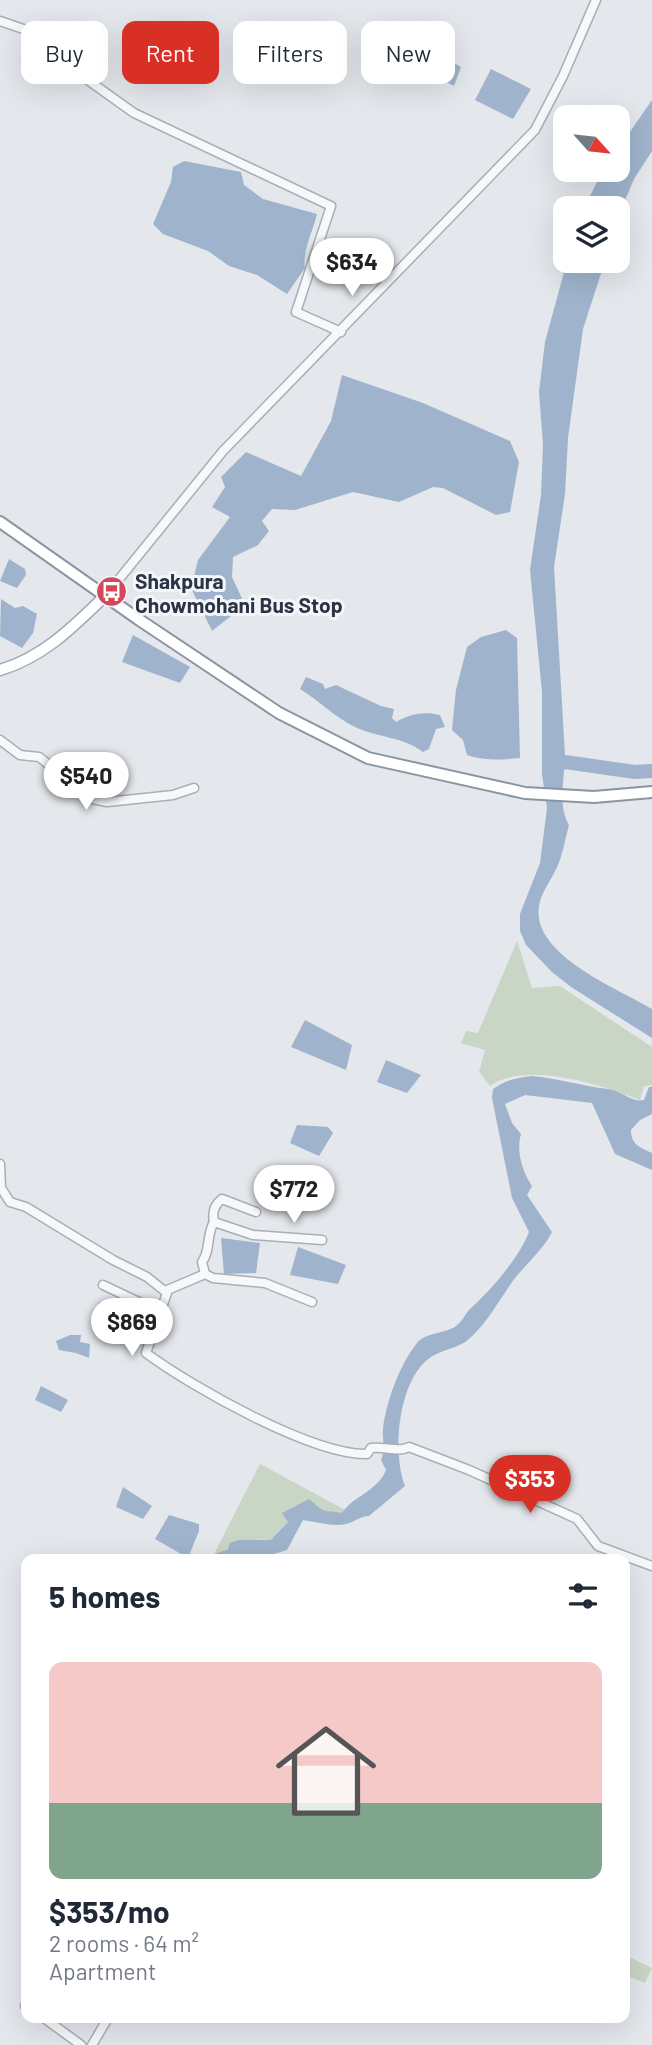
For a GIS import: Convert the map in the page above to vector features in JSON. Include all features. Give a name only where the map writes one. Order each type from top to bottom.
[{"type":"highway","points":[[0,522],[279,713],[368,758],[525,793],[594,797],[652,792]]},
{"type":"main road","points":[[0,670],[29,660],[68,632],[107,594]]},
{"type":"street","points":[[107,594],[223,451],[536,130],[596,0]]},
{"type":"street","points":[[0,21],[38,34],[55,48],[71,68],[134,113],[331,206],[296,312],[341,331]]},
{"type":"street","points":[[0,740],[20,755],[39,757],[93,799],[107,802],[173,795],[194,788]]},
{"type":"street","points":[[0,1164],[1,1188],[10,1202],[26,1207],[113,1260],[147,1277],[167,1293],[146,1353],[178,1377],[298,1437],[348,1455],[367,1454],[371,1448],[381,1446],[402,1450],[409,1447],[470,1470],[577,1519],[598,1546],[620,1554]]},
{"type":"street","points":[[256,1212],[222,1199],[216,1203],[212,1214],[214,1222],[208,1232],[208,1254],[202,1262],[205,1273],[214,1278],[265,1283],[312,1302]]},
{"type":"street","points":[[214,1222],[253,1235],[322,1240]]},
{"type":"street","points":[[165,1291],[205,1273]]},
{"type":"street","points":[[103,1285],[160,1312]]},
{"type":"street","points":[[630,1558],[652,1566]]},
{"type":"street","points":[[51,2023],[80,2045]]},
{"type":"street","points":[[92,2045],[105,2023]]},
{"type":"green space","points":[[517,941],[532,988],[560,986],[652,1047],[652,1085],[644,1086],[640,1100],[585,1082],[543,1075],[523,1075],[490,1086],[479,1072],[485,1050],[461,1043],[466,1031],[478,1033]]},
{"type":"green space","points":[[260,1464],[345,1510],[342,1513],[327,1513],[315,1504],[288,1521],[284,1529],[271,1540],[249,1541],[214,1554]]},
{"type":"green space","points":[[630,1957],[652,1968],[645,1983],[630,1977]]},
{"type":"water","points":[[455,64],[461,67],[455,83]]},
{"type":"water","points":[[491,69],[531,89],[513,119],[475,100]]},
{"type":"water","points":[[652,100],[652,151],[627,196],[590,196],[597,182],[630,182],[630,132]]},
{"type":"water","points":[[184,161],[241,172],[244,185],[263,199],[317,214],[306,248],[305,268],[287,294],[257,275],[229,266],[208,251],[163,234],[153,224],[171,182],[173,167]]},
{"type":"water","points":[[564,273],[601,273],[583,329],[554,567],[565,755],[562,800],[569,825],[559,862],[540,901],[540,924],[549,940],[580,968],[652,1009],[652,1038],[552,972],[526,945],[520,931],[520,914],[540,863],[547,808],[542,774],[542,692],[530,570],[541,495],[543,445],[539,392],[545,342]]},
{"type":"water","points":[[342,375],[423,403],[510,441],[519,462],[510,512],[496,515],[443,488],[433,487],[399,502],[353,492],[295,510],[272,509],[262,521],[269,531],[258,545],[233,557],[232,577],[245,605],[212,631],[191,588],[198,560],[230,517],[212,507],[225,487],[221,477],[246,452],[301,476],[331,421]]},
{"type":"water","points":[[9,559],[25,569],[26,575],[17,588],[0,581]]},
{"type":"water","points":[[1,599],[15,608],[23,606],[37,614],[33,633],[22,648],[0,636]]},
{"type":"water","points":[[506,630],[517,638],[520,758],[493,760],[474,757],[467,755],[463,740],[452,730],[456,690],[467,647],[481,637]]},
{"type":"water","points":[[133,635],[190,667],[180,683],[122,662]]},
{"type":"water","points":[[306,677],[323,684],[325,689],[336,685],[381,706],[394,709],[392,718],[396,722],[428,713],[440,715],[445,727],[436,729],[429,749],[423,752],[407,743],[364,731],[341,719],[300,689]]},
{"type":"water","points":[[305,1020],[352,1045],[346,1070],[291,1047]]},
{"type":"water","points":[[386,1060],[421,1075],[407,1093],[377,1082]]},
{"type":"water","points":[[531,1076],[550,1078],[613,1090],[639,1100],[644,1100],[649,1087],[652,1087],[652,1114],[640,1120],[631,1130],[631,1135],[634,1142],[652,1153],[652,1170],[615,1154],[592,1103],[525,1095],[505,1104],[512,1123],[521,1134],[521,1161],[532,1186],[527,1195],[552,1232],[477,1331],[466,1342],[432,1356],[417,1371],[409,1385],[400,1420],[399,1456],[405,1486],[369,1516],[349,1523],[331,1525],[303,1520],[287,1550],[274,1554],[215,1554],[228,1549],[230,1543],[239,1540],[271,1540],[288,1522],[282,1513],[309,1499],[324,1510],[342,1513],[382,1477],[386,1470],[381,1460],[385,1417],[395,1384],[411,1352],[421,1339],[452,1329],[458,1324],[504,1273],[529,1232],[512,1198],[492,1098],[493,1089],[511,1080]]},
{"type":"water","points":[[297,1125],[328,1127],[333,1133],[319,1156],[290,1143]]},
{"type":"water","points":[[221,1238],[260,1243],[256,1273],[224,1274]]},
{"type":"water","points":[[298,1247],[346,1265],[338,1284],[290,1275]]},
{"type":"water","points":[[122,1301],[140,1308],[146,1315],[136,1335],[123,1330],[118,1335],[114,1327],[104,1326],[94,1312],[99,1302],[116,1310]]},
{"type":"water","points":[[70,1335],[81,1335],[80,1342],[90,1344],[89,1358],[59,1350],[56,1341]]},
{"type":"water","points":[[41,1386],[68,1400],[61,1412],[35,1400]]},
{"type":"water","points":[[123,1487],[152,1506],[143,1519],[116,1507]]},
{"type":"water","points":[[169,1515],[199,1524],[190,1554],[181,1554],[155,1539]]},
{"type":"waterway","points":[[559,764],[565,762],[635,772],[652,771]]},
{"type":"place","name":"Shakpura Chowmohani Bus Stop","points":[[112,592]]}]
